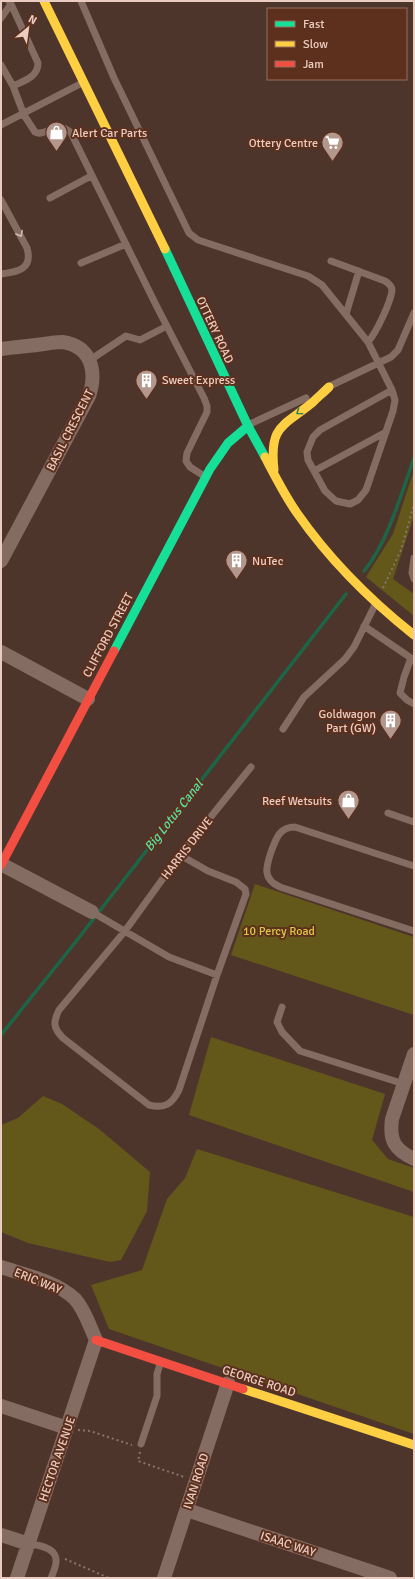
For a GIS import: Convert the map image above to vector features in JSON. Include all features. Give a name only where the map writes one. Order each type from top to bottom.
[{"type":"street","name":"OTTERY ROAD","points":[[44,1],[160,239],[248,426],[274,476],[308,529],[350,578],[395,620],[414,635]]},
{"type":"street","points":[[1,349],[62,342],[74,345],[83,351],[90,360]]},
{"type":"street","name":"BASIL CRESCENT","points":[[1,562],[90,396],[93,383],[93,372],[90,360]]},
{"type":"street","points":[[274,476],[272,447],[278,430],[282,425],[313,402],[329,387]]},
{"type":"street","name":"CLIFFORD STREET","points":[[1,864],[205,477],[221,449],[232,438],[248,426]]},
{"type":"street","points":[[1,652],[88,699]]},
{"type":"street","points":[[1,864],[92,912]]},
{"type":"street","points":[[414,1054],[392,1119],[391,1130],[392,1138],[396,1147],[402,1153],[414,1159]]},
{"type":"street","name":"ERIC WAY","points":[[1,1267],[47,1282],[63,1290],[75,1299],[83,1311],[96,1340]]},
{"type":"street","name":"GEORGE ROAD","points":[[96,1340],[414,1445]]},
{"type":"street","name":"HECTOR AVENUE","points":[[17,1578],[96,1340]]},
{"type":"street","name":"IVAN ROAD","points":[[164,1578],[228,1383]]},
{"type":"street","points":[[1,1406],[67,1428]]},
{"type":"street","name":"ISAAC WAY","points":[[186,1510],[390,1578]]},
{"type":"street","points":[[1,1534],[28,1544]]},
{"type":"lane","points":[[81,1],[114,78],[189,233],[198,240],[301,273],[315,279],[322,285],[368,342],[379,362],[392,390],[395,400],[386,432],[366,490],[358,500],[350,504],[336,501],[324,491],[308,460],[307,452],[313,437],[320,430],[392,390]]},
{"type":"lane","points":[[1,18],[10,2]]},
{"type":"lane","points":[[10,2],[38,63],[36,73],[13,86]]},
{"type":"lane","points":[[1,65],[13,86],[24,115],[38,133],[58,127],[69,130],[207,406],[207,412],[187,453],[186,461],[190,467],[205,477]]},
{"type":"lane","points":[[1,126],[83,82]]},
{"type":"lane","points":[[50,198],[91,176]]},
{"type":"lane","points":[[1,200],[27,248],[29,257],[26,266],[22,269],[14,273],[1,274]]},
{"type":"lane","points":[[81,264],[126,244]]},
{"type":"lane","points":[[331,260],[385,281],[391,286],[392,290],[374,335],[368,342]]},
{"type":"lane","points":[[346,314],[359,271]]},
{"type":"lane","points":[[248,426],[392,357],[398,350],[414,314]]},
{"type":"lane","points":[[90,360],[126,336],[140,340],[167,326]]},
{"type":"lane","points":[[314,471],[386,432]]},
{"type":"lane","points":[[414,558],[412,573],[414,579]]},
{"type":"lane","points":[[284,729],[304,697],[345,659],[354,647],[376,603]]},
{"type":"lane","points":[[364,626],[413,659],[404,677],[400,693],[414,704]]},
{"type":"lane","name":"HARRIS DRIVE","points":[[217,975],[179,1090],[174,1099],[167,1105],[158,1107],[149,1105],[56,1031],[54,1024],[59,1010],[125,931],[180,856],[251,767]]},
{"type":"lane","points":[[388,813],[414,822]]},
{"type":"lane","points":[[414,866],[299,828],[290,827],[282,830],[276,837],[267,871],[272,882],[280,887],[414,931]]},
{"type":"lane","points":[[92,912],[169,957],[217,975],[246,894],[245,889],[236,882],[208,871],[180,856]]},
{"type":"lane","points":[[282,1007],[277,1022],[282,1032],[300,1051],[404,1084]]},
{"type":"lane","points":[[141,1444],[157,1396],[157,1374],[161,1361]]},
{"type":"lane","points":[[28,1544],[42,1546],[54,1554],[56,1564],[51,1578]]},
{"type":"path","points":[[381,593],[401,550],[414,504]]},
{"type":"path","points":[[67,1428],[90,1431],[133,1446],[141,1444],[138,1461],[196,1481]]},
{"type":"path","points":[[54,1554],[109,1578]]},
{"type":"green space","points":[[414,470],[414,516],[393,579],[414,594],[414,616],[366,577],[393,534]]},
{"type":"green space","name":"10 Percy Road","points":[[255,884],[414,937],[414,1015],[231,955]]},
{"type":"green space","points":[[211,1037],[385,1094],[372,1140],[388,1159],[414,1168],[414,1192],[189,1115]]},
{"type":"green space","points":[[43,1096],[62,1104],[99,1129],[150,1172],[147,1211],[121,1260],[110,1262],[28,1243],[1,1232],[1,1125],[18,1118]]},
{"type":"green space","points":[[197,1149],[414,1217],[414,1434],[109,1329],[91,1285],[142,1270],[167,1199],[185,1178]]},
{"type":"waterway","name":"Big Lotus Canal","points":[[364,571],[373,559],[387,532],[414,458]]},
{"type":"waterway","name":"Big Lotus Canal","points":[[1,1035],[74,944],[346,594]]},
{"type":"traffic: fast","points":[[165,249],[248,426],[265,457]]},
{"type":"traffic: fast","points":[[114,651],[210,469],[228,443],[248,426]]},
{"type":"traffic: slow","points":[[44,1],[165,249]]},
{"type":"traffic: slow","points":[[274,470],[274,444],[276,435],[280,428],[313,402],[329,387]]},
{"type":"traffic: slow","points":[[265,457],[280,486],[309,530],[336,563],[382,608],[414,635]]},
{"type":"traffic: slow","points":[[243,1389],[414,1445]]},
{"type":"traffic: jam","points":[[1,865],[114,651]]},
{"type":"traffic: jam","points":[[96,1340],[243,1389]]},
{"type":"place","name":"Alert Car Parts","points":[[57,152]]},
{"type":"place","name":"Ottery Centre","points":[[333,162]]},
{"type":"place","name":"Sweet Express","points":[[146,400]]},
{"type":"place","name":"NuTec","points":[[236,580]]},
{"type":"place","name":"Goldwagon Part (GW)","points":[[391,740]]},
{"type":"place","name":"Reef Wetsuits","points":[[348,820]]}]
